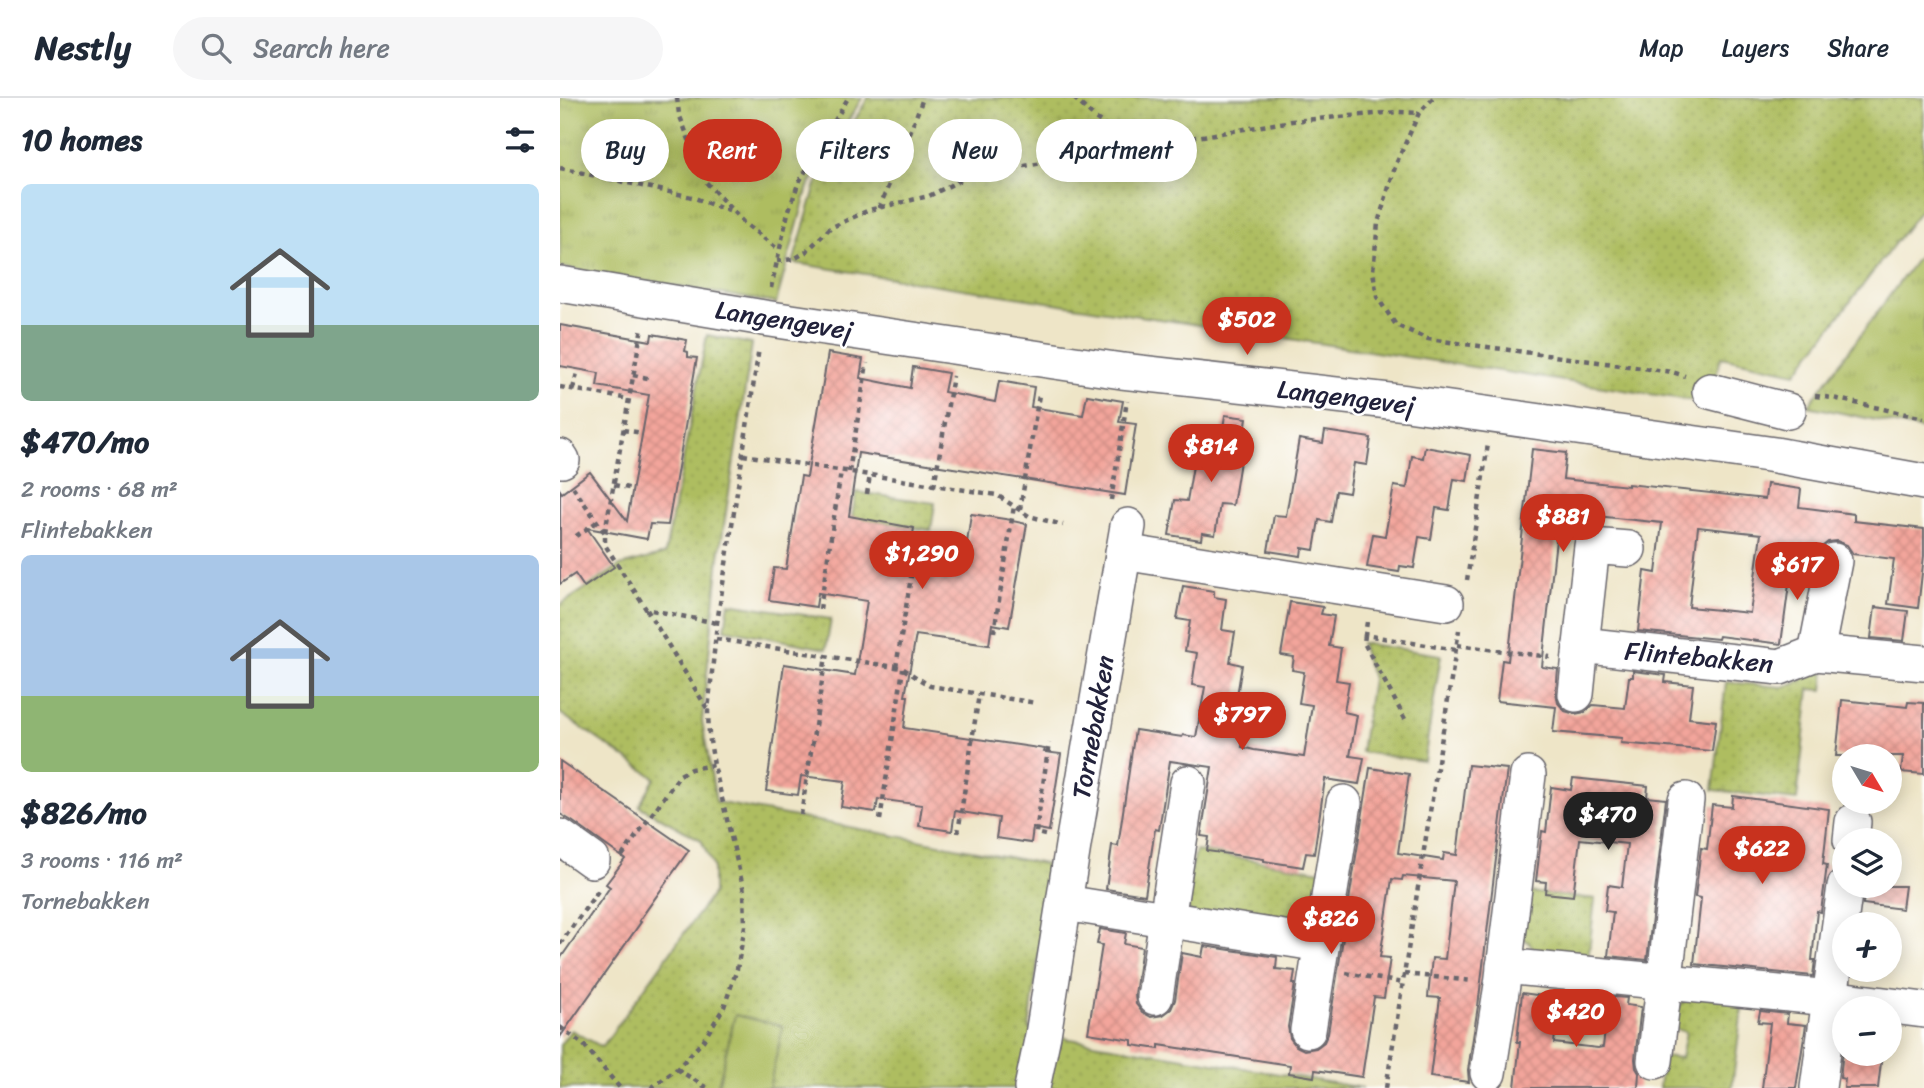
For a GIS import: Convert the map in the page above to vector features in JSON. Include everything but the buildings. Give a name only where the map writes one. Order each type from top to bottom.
[{"type":"street","name":"Langengevej","points":[[560,284],[764,318],[1122,371],[1407,403],[1775,455],[1924,482]]},
{"type":"street","points":[[1710,391],[1800,403]]},
{"type":"street","points":[[1120,528],[1372,592],[1458,604]]},
{"type":"street","name":"Tornebakken","points":[[1032,1088],[1065,903],[1120,528]]},
{"type":"street","points":[[1579,667],[1592,547],[1628,549]]},
{"type":"street","points":[[1816,653],[1834,561]]},
{"type":"street","name":"Flintebakken","points":[[1579,667],[1780,667],[1816,653],[1924,663]]},
{"type":"street","points":[[1488,1073],[1528,775]]},
{"type":"street","points":[[1155,997],[1188,783]]},
{"type":"street","points":[[1655,1061],[1686,800]]},
{"type":"street","points":[[1308,1030],[1343,803]]},
{"type":"street","points":[[560,837],[601,867]]},
{"type":"street","points":[[1818,1088],[1843,898]]},
{"type":"street","points":[[1065,903],[1166,920],[1319,956]]},
{"type":"street","points":[[1503,975],[1665,982],[1924,1010]]},
{"type":"path","points":[[677,98],[679,114],[705,181],[743,222],[779,250]]},
{"type":"path","points":[[651,1088],[677,1069],[703,1041],[724,1007],[737,969],[746,926],[744,891],[709,735],[708,710],[716,639],[764,318],[788,213],[797,184],[848,98]]},
{"type":"path","points":[[879,208],[923,98]]},
{"type":"path","points":[[1074,98],[1097,119]]},
{"type":"path","points":[[1433,98],[1419,113],[1396,164],[1378,223],[1373,271],[1377,298],[1396,325],[1428,340],[1672,372],[1700,382],[1710,391]]},
{"type":"path","points":[[1197,137],[1292,121],[1398,112],[1419,113]]},
{"type":"path","points":[[777,261],[794,258],[806,252],[830,228],[869,210],[929,196],[971,175],[1036,164]]},
{"type":"path","points":[[560,168],[692,197],[735,213]]},
{"type":"path","points":[[647,299],[605,533],[606,545],[708,710]]},
{"type":"path","points":[[849,472],[868,359]]},
{"type":"path","points":[[573,389],[578,369]]},
{"type":"path","points":[[934,486],[954,370]]},
{"type":"path","points":[[1120,528],[1128,397],[1118,395],[1122,371]]},
{"type":"path","points":[[633,375],[652,379]]},
{"type":"path","points":[[560,387],[629,399]]},
{"type":"path","points":[[1020,510],[1039,395]]},
{"type":"path","points":[[1800,403],[1833,398],[1924,418]]},
{"type":"path","points":[[1385,1088],[1456,648],[1458,604],[1493,415]]},
{"type":"path","points":[[623,429],[643,433]]},
{"type":"path","points":[[743,455],[997,495],[1029,516],[1063,525]]},
{"type":"path","points":[[563,465],[605,533]]},
{"type":"path","points":[[820,609],[841,471]]},
{"type":"path","points":[[867,494],[870,475]]},
{"type":"path","points":[[614,485],[633,489]]},
{"type":"path","points":[[994,632],[1014,506]]},
{"type":"path","points":[[576,536],[597,522]]},
{"type":"path","points":[[896,667],[919,529]]},
{"type":"path","points":[[1372,592],[1364,643],[1405,719]]},
{"type":"path","points":[[646,609],[718,623]]},
{"type":"path","points":[[1365,635],[1579,667]]},
{"type":"path","points":[[716,639],[896,667],[930,686],[1037,703]]},
{"type":"path","points":[[801,815],[826,656]]},
{"type":"path","points":[[880,820],[903,669]]},
{"type":"path","points":[[958,833],[979,694]]},
{"type":"path","points":[[560,944],[601,867],[680,775],[691,769],[714,765]]},
{"type":"path","points":[[1319,956],[1403,983]]},
{"type":"path","points":[[1404,974],[1503,975]]},
{"type":"path","points":[[560,1027],[584,1045],[620,1088]]},
{"type":"path","points":[[677,1069],[707,1088]]},
{"type":"green space","points":[[560,98],[862,98],[849,119],[796,119],[796,182],[811,182],[776,303],[560,267]]},
{"type":"green space","points":[[868,98],[1924,98],[1924,205],[1796,373],[1721,357],[1708,403],[793,263],[818,182],[914,182],[914,119],[855,119]]},
{"type":"green space","points":[[1924,249],[1924,430],[1808,406]]},
{"type":"green space","points":[[707,335],[752,344],[719,557],[702,721],[716,802],[1050,865],[1029,1029],[1070,1039],[1363,1088],[560,1088],[560,1045],[571,1030],[602,1047],[713,893],[713,866],[701,840],[639,806],[655,778],[560,713],[560,605],[620,566],[665,554]]},
{"type":"green space","points":[[856,492],[935,503],[931,530],[852,517]]},
{"type":"green space","points":[[729,603],[831,619],[826,649],[725,629]]},
{"type":"green space","points":[[1361,643],[1441,655],[1424,761],[1361,752],[1372,679]]},
{"type":"green space","points":[[1816,670],[1825,671],[1823,690],[1809,689],[1797,800],[1713,790],[1726,682],[1782,687],[1795,684]]},
{"type":"green space","points":[[1196,851],[1322,871],[1318,917],[1301,931],[1192,914],[1179,898]]},
{"type":"green space","points":[[1527,892],[1595,899],[1588,960],[1537,952],[1521,935]]},
{"type":"green space","points":[[1691,995],[1743,1001],[1732,1088],[1659,1088],[1662,1056],[1681,1058],[1686,1032],[1675,1029],[1676,1009]]},
{"type":"green space","points":[[735,1015],[783,1026],[769,1088],[718,1086]]}]
